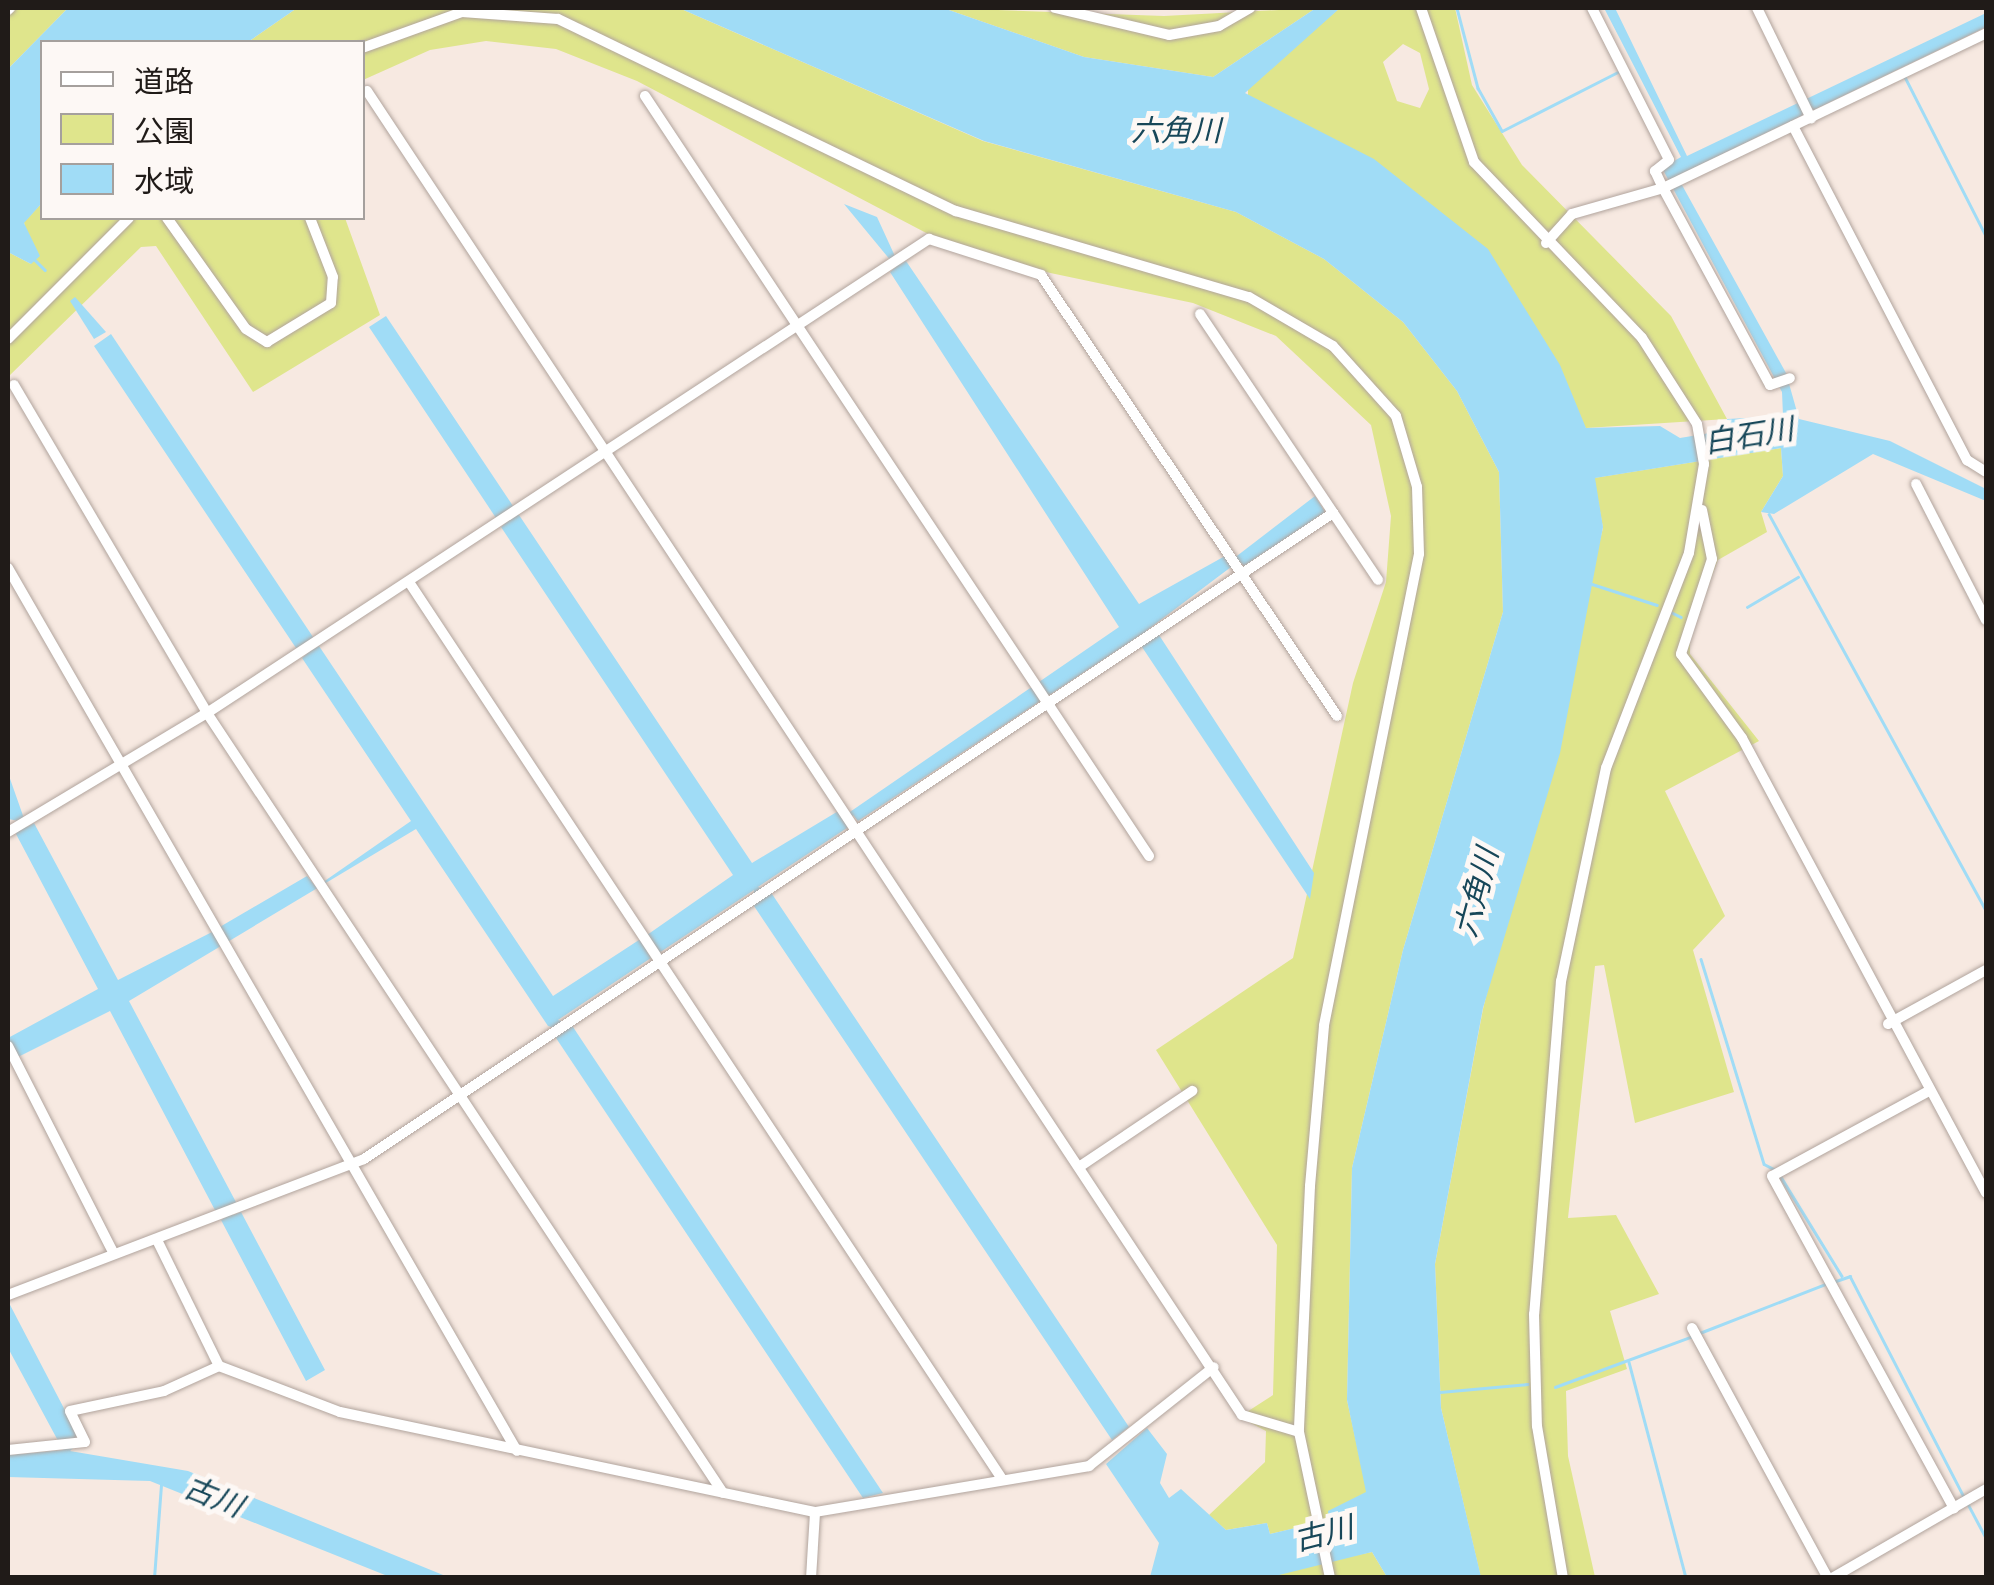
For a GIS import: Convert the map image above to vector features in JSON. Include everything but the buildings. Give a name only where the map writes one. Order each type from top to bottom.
[{"type":"street","points":[[1055,8],[1169,35],[1219,26],[1250,8]]},
{"type":"street","points":[[1421,8],[1474,162],[1546,243],[1642,338],[1697,424],[1704,464],[1702,509],[1712,560],[1681,654],[1742,738],[1888,1024],[1986,1193]]},
{"type":"street","points":[[1430,8],[1432,44]]},
{"type":"street","points":[[1592,8],[1669,160],[1655,171],[1672,184],[1775,386],[1790,378]]},
{"type":"street","points":[[1757,8],[1810,116]]},
{"type":"street","points":[[365,47],[462,12],[558,19],[956,211],[1250,297],[1333,346],[1396,416],[1417,486],[1419,554],[1324,1026],[1298,1432],[1330,1578]]},
{"type":"street","points":[[1546,243],[1572,214],[1672,184],[1986,33]]},
{"type":"street","points":[[367,91],[1082,1165],[1242,1415],[1298,1432]]},
{"type":"street","points":[[644,96],[1149,856]]},
{"type":"street","points":[[1793,126],[1967,460],[1986,472]]},
{"type":"street","points":[[8,338],[127,220]]},
{"type":"street","points":[[169,220],[246,329],[268,342],[331,303],[332,278],[311,220]]},
{"type":"street","points":[[18,827],[207,713],[930,238],[1041,275],[1338,716]]},
{"type":"street","points":[[1200,314],[1378,580]]},
{"type":"street","points":[[14,385],[207,713],[723,1492]]},
{"type":"street","points":[[1916,484],[1986,620]]},
{"type":"street","points":[[1564,1578],[1537,1426],[1534,1314],[1562,981],[1620,722],[1702,509]]},
{"type":"street","points":[[8,1295],[351,1166],[560,1026],[652,951],[760,892],[852,820],[1148,638],[1237,565],[1333,514]]},
{"type":"street","points":[[8,568],[516,1451]]},
{"type":"street","points":[[409,582],[1002,1478]]},
{"type":"street","points":[[1888,1024],[1986,970]]},
{"type":"street","points":[[10,1050],[114,1254]]},
{"type":"street","points":[[1082,1165],[1192,1091]]},
{"type":"street","points":[[1928,1092],[1778,1173],[1963,1503]]},
{"type":"street","points":[[157,1240],[219,1366],[340,1412],[814,1512],[1089,1466],[1214,1367]]},
{"type":"street","points":[[1692,1328],[1830,1578],[1986,1488]]},
{"type":"street","points":[[8,1450],[85,1442],[70,1411],[164,1391],[219,1366]]},
{"type":"street","points":[[810,1578],[814,1512]]},
{"type":"green space","points":[[8,8],[68,8],[8,69]]},
{"type":"green space","points":[[297,8],[679,8],[983,141],[1236,212],[1324,259],[1403,322],[1457,391],[1499,472],[1503,612],[1403,950],[1352,1168],[1347,1400],[1367,1492],[1330,1520],[1270,1534],[1267,1523],[1226,1530],[1209,1515],[1265,1462],[1266,1431],[1239,1417],[1273,1395],[1277,1245],[1156,1050],[1293,958],[1353,683],[1386,582],[1391,516],[1371,425],[1276,336],[1193,303],[1003,263],[932,236],[637,81],[556,49],[486,41],[430,50],[365,79],[365,40],[251,40]]},
{"type":"green space","points":[[943,8],[1164,16],[1316,8],[1213,77],[1084,57]]},
{"type":"green space","points":[[1340,8],[1455,8],[1472,85],[1522,165],[1671,316],[1727,419],[1586,428],[1248,96],[1248,84]],"holes":[[[1403,44],[1420,53],[1429,89],[1420,108],[1397,101],[1383,62]]]},
{"type":"green space","points":[[40,205],[40,220],[346,220],[380,315],[253,392],[156,246],[141,247],[8,377],[8,252],[31,264],[24,222]]},
{"type":"green space","points":[[1781,448],[1783,476],[1761,512],[1767,532],[1718,560],[1690,634],[1690,654],[1759,741],[1665,791],[1725,916],[1693,950],[1734,1092],[1635,1123],[1604,965],[1595,966],[1568,1218],[1616,1215],[1659,1294],[1610,1311],[1627,1369],[1566,1391],[1568,1456],[1595,1577],[1481,1578],[1441,1408],[1435,1264],[1483,1009],[1603,528],[1594,478]]},
{"type":"green space","points":[[1372,1552],[1387,1577],[1271,1578],[1280,1571]]},
{"type":"water","points":[[68,8],[297,8],[251,40],[40,40],[40,205],[24,223],[40,256],[31,264],[8,252],[8,69]]},
{"type":"water","points":[[679,8],[943,8],[1084,57],[1213,77],[1316,8],[1340,8],[1245,93],[1374,159],[1488,249],[1560,365],[1586,428],[1660,426],[1680,438],[1728,430],[1727,419],[1783,416],[1782,392],[1662,168],[1681,157],[1604,8],[1615,8],[1687,156],[1986,13],[1986,27],[1677,176],[1786,373],[1799,419],[1890,441],[1986,489],[1986,501],[1873,454],[1774,514],[1761,512],[1783,476],[1781,448],[1595,478],[1603,527],[1560,753],[1483,1008],[1435,1264],[1441,1408],[1481,1577],[1387,1577],[1372,1552],[1271,1577],[1150,1577],[1159,1543],[1106,1464],[1147,1428],[1167,1454],[1160,1483],[1169,1498],[1181,1489],[1226,1530],[1267,1523],[1270,1534],[1329,1520],[1328,1511],[1366,1492],[1347,1400],[1352,1168],[1403,950],[1503,612],[1499,472],[1457,391],[1403,322],[1324,259],[1236,212],[984,141]]},
{"type":"water","points":[[844,204],[877,217],[899,265],[906,261],[1139,604],[1225,556],[1229,562],[1315,496],[1325,512],[1244,566],[1239,561],[1146,631],[1159,635],[1314,873],[1310,899],[1142,647],[1142,634],[858,821],[853,815],[850,826],[758,887],[770,891],[1129,1427],[1112,1440],[752,903],[754,890],[659,953],[647,951],[651,958],[558,1020],[571,1024],[883,1493],[863,1498],[554,1035],[560,1030],[548,1026],[416,829],[129,1001],[237,1204],[233,1215],[241,1212],[325,1370],[306,1381],[221,1220],[228,1216],[216,1212],[110,1011],[18,1057],[8,1038],[98,989],[16,834],[19,821],[8,819],[8,773],[27,827],[34,823],[118,980],[212,932],[217,939],[218,928],[307,876],[316,887],[411,821],[302,658],[309,652],[296,648],[94,346],[111,334],[313,637],[312,650],[319,646],[553,996],[639,940],[651,942],[647,935],[733,875],[501,527],[508,521],[496,518],[369,327],[386,316],[513,506],[507,512],[519,515],[752,863],[840,810],[844,816],[1119,627],[890,272],[896,267]]},
{"type":"water","points":[[75,297],[106,332],[94,339],[70,301]]},
{"type":"water","name":"古川","points":[[8,1301],[81,1441],[70,1451],[188,1471],[448,1577],[390,1577],[150,1481],[8,1477],[8,1455],[63,1450],[8,1348]]},
{"type":"waterway","points":[[1457,8],[1478,88],[1502,131],[1618,72]]},
{"type":"waterway","points":[[1905,77],[1986,236]]},
{"type":"waterway","points":[[35,260],[45,270]]},
{"type":"waterway","points":[[1769,514],[1986,911]]},
{"type":"waterway","points":[[1747,607],[1798,577]]},
{"type":"waterway","points":[[1592,584],[1657,605]]},
{"type":"waterway","points":[[1671,612],[1681,617]]},
{"type":"waterway","points":[[1701,959],[1764,1164],[1776,1170]]},
{"type":"waterway","points":[[1781,1177],[1842,1276]]},
{"type":"waterway","points":[[1833,1282],[1850,1276],[1964,1497]]},
{"type":"waterway","points":[[1697,1334],[1825,1284]]},
{"type":"waterway","points":[[1555,1387],[1690,1337]]},
{"type":"waterway","points":[[1629,1362],[1686,1578]]},
{"type":"waterway","points":[[1440,1392],[1528,1384]]},
{"type":"waterway","points":[[154,1578],[161,1485]]},
{"type":"waterway","points":[[1968,1504],[1986,1538]]},
{"type":"water label","name":"六角川","points":[[1176,132]]},
{"type":"water label","name":"白石川","points":[[1749,437]]},
{"type":"water label","name":"六角川","points":[[1478,893]]}]
